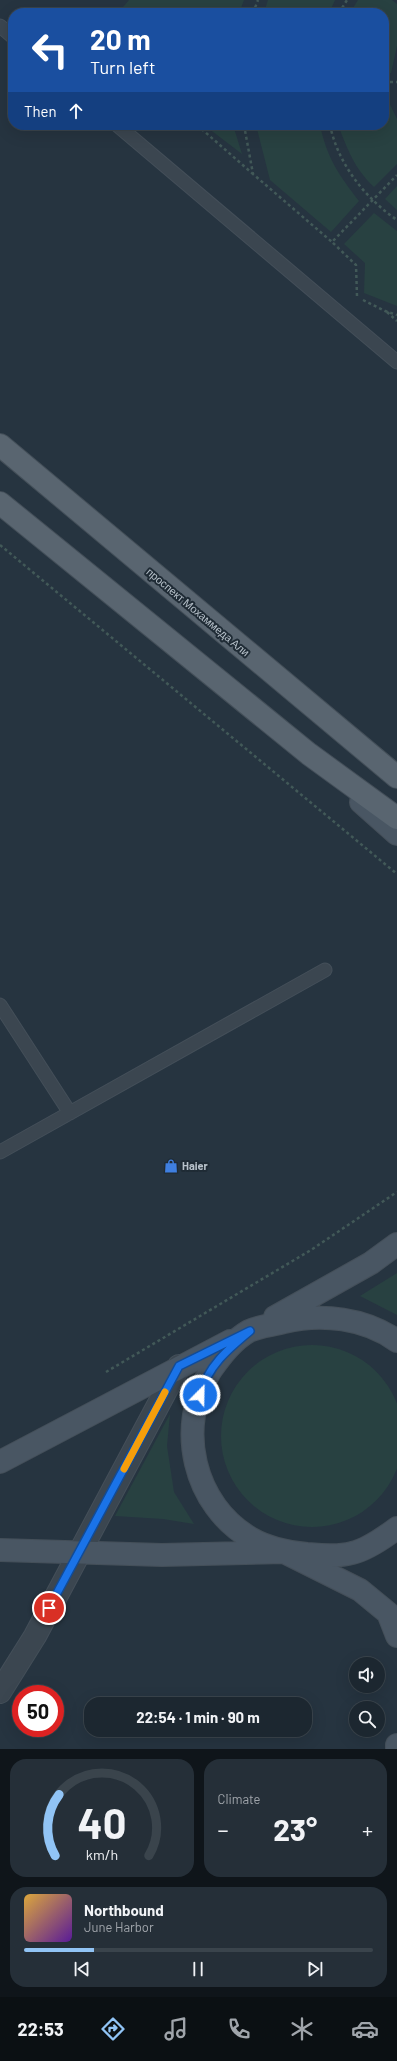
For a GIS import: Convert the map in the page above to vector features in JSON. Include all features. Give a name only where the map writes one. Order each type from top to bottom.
[{"type":"main road","name":"проспект Мохаммеда Али","points":[[0,446],[281,682],[397,777]]},
{"type":"main road","points":[[0,504],[309,754],[397,818]]},
{"type":"main road","points":[[309,754],[397,834]]},
{"type":"main road","points":[[0,1462],[179,1366],[250,1331],[371,1263],[397,1244]]},
{"type":"main road","points":[[397,1341],[384,1332],[345,1319],[301,1318],[250,1331],[222,1354],[203,1383],[193,1418],[193,1453],[204,1487],[224,1516],[251,1539],[284,1552],[360,1590],[388,1613],[397,1636]]},
{"type":"main road","points":[[0,1550],[162,1555],[284,1552],[322,1555],[352,1553],[386,1536],[397,1528]]},
{"type":"street","points":[[0,1692],[35,1636],[179,1366]]},
{"type":"lane","points":[[0,26],[8,33]]},
{"type":"lane","points":[[123,130],[397,362]]},
{"type":"lane","points":[[0,1152],[325,970]]},
{"type":"lane","points":[[0,1005],[70,1113]]},
{"type":"path","points":[[203,130],[356,264],[357,297],[386,312],[397,321]]},
{"type":"path","points":[[245,130],[253,174]]},
{"type":"path","points":[[331,130],[332,138],[351,175],[378,207],[397,220]]},
{"type":"path","points":[[332,242],[397,175]]},
{"type":"path","points":[[386,312],[397,315]]},
{"type":"path","points":[[0,545],[397,874]]},
{"type":"path","points":[[99,1376],[311,1250],[397,1192]]},
{"type":"green space","points":[[129,0],[244,0],[241,8],[122,8]]},
{"type":"green space","points":[[268,0],[335,0],[331,8],[266,8]]},
{"type":"green space","points":[[358,0],[392,0],[397,4],[397,46],[391,73],[389,73],[389,8],[353,8]]},
{"type":"green space","points":[[389,102],[397,119],[397,164],[374,187],[356,166],[340,130],[389,130]]},
{"type":"green space","points":[[211,130],[235,130],[242,154]]},
{"type":"green space","points":[[257,130],[321,130],[330,157],[345,183],[359,201],[331,232],[270,180]]},
{"type":"green space","points":[[397,186],[397,210],[385,199]]},
{"type":"green space","points":[[374,213],[397,231],[397,306],[364,293],[365,263],[344,244]]},
{"type":"green space","points":[[397,1273],[397,1315],[360,1296]]},
{"type":"green space","points":[[303,1345],[321,1345],[347,1352],[363,1360],[382,1378],[388,1385],[398,1407],[398,1465],[396,1471],[388,1487],[370,1506],[363,1512],[347,1520],[321,1527],[303,1527],[277,1520],[261,1512],[242,1494],[236,1487],[228,1471],[221,1445],[221,1427],[228,1401],[236,1385],[254,1366],[261,1360],[277,1352]]},
{"type":"green space","points":[[170,1414],[167,1446],[174,1492],[194,1524],[163,1519],[115,1516]]},
{"type":"slow traffic","points":[[124,1469],[165,1392]]},
{"type":"place","name":"Haier","points":[[171,1166]]},
{"type":"route","points":[[49,1608],[179,1366],[250,1331],[222,1354],[203,1383],[200,1395]]}]
